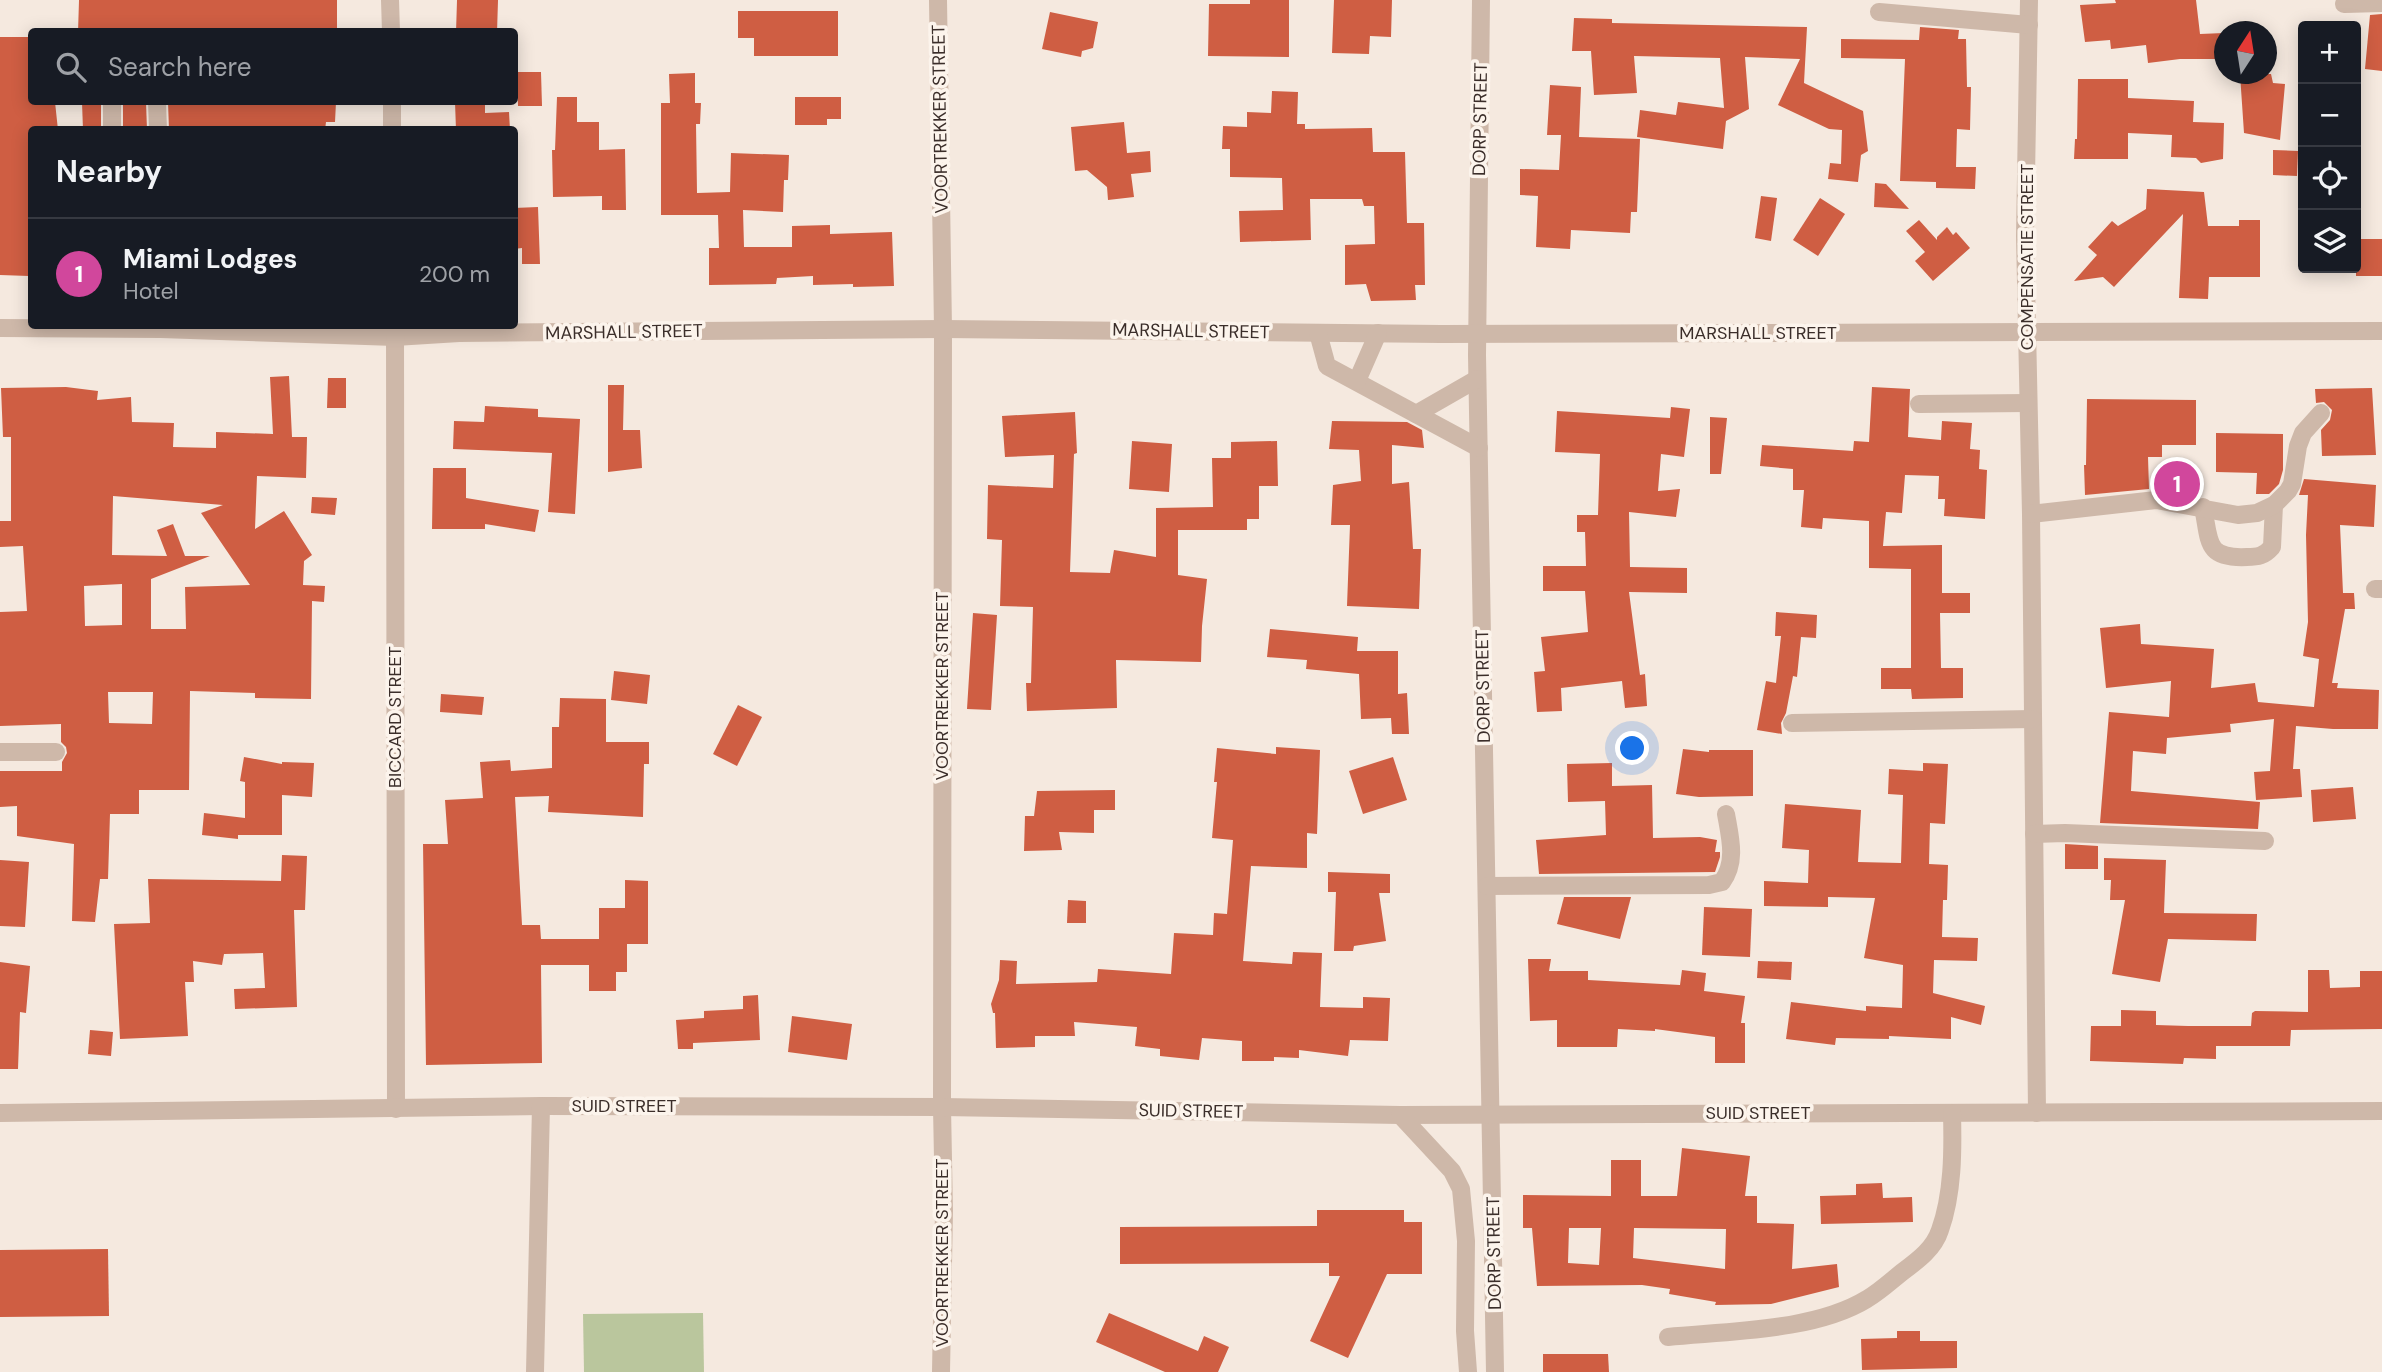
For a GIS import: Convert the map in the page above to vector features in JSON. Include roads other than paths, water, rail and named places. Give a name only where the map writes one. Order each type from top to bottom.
[{"type":"street","points":[[390,0],[391,28]]},
{"type":"street","name":"VOORTREKKER STREET","points":[[938,0],[943,329],[944,1211],[941,1372]]},
{"type":"street","name":"DORP STREET","points":[[1481,0],[1477,379],[1495,1372]]},
{"type":"street","name":"COMPENSATIE STREET","points":[[2029,0],[2025,236],[2031,514],[2037,1112]]},
{"type":"street","points":[[2344,4],[2382,3]]},
{"type":"street","points":[[1879,12],[2029,25]]},
{"type":"street","points":[[112,105],[112,126]]},
{"type":"street","points":[[158,105],[158,126]]},
{"type":"street","points":[[392,105],[392,126]]},
{"type":"street","name":"MARSHALL STREET","points":[[0,328],[28,328]]},
{"type":"street","name":"MARSHALL STREET","points":[[278,329],[459,333],[943,329],[1477,334],[2382,331]]},
{"type":"street","name":"BICCARD STREET","points":[[395,331],[396,1109]]},
{"type":"street","points":[[1318,332],[1327,366],[1479,448]]},
{"type":"street","points":[[1357,381],[1378,333]]},
{"type":"street","points":[[1416,414],[1477,379]]},
{"type":"street","points":[[1919,404],[2028,403]]},
{"type":"street","points":[[2031,514],[2156,499],[2244,516],[2257,513],[2274,505],[2288,491],[2292,484],[2298,446],[2303,433],[2321,413]]},
{"type":"street","points":[[2203,507],[2215,552],[2220,556],[2242,557],[2264,555],[2272,547],[2274,505]]},
{"type":"street","points":[[1792,723],[2033,719]]},
{"type":"street","points":[[0,752],[56,752]]},
{"type":"street","points":[[1487,886],[1709,886],[1723,882],[1730,871],[1731,844],[1726,814]]},
{"type":"street","points":[[2034,834],[2265,841]]},
{"type":"street","points":[[535,1372],[541,1106]]},
{"type":"street","name":"SUID STREET","points":[[0,1113],[541,1106],[942,1107],[1400,1115],[2382,1111]]},
{"type":"street","points":[[1668,1337],[1811,1322],[1867,1299],[1906,1270],[1929,1250],[1940,1232],[1949,1183],[1953,1141],[1952,1113]]},
{"type":"street","name":"DORP STREET","points":[[1400,1115],[1452,1171],[1461,1189],[1466,1241],[1465,1331],[1468,1372]]},
{"type":"place","name":"Miami Lodges","points":[[2177,484]]}]
